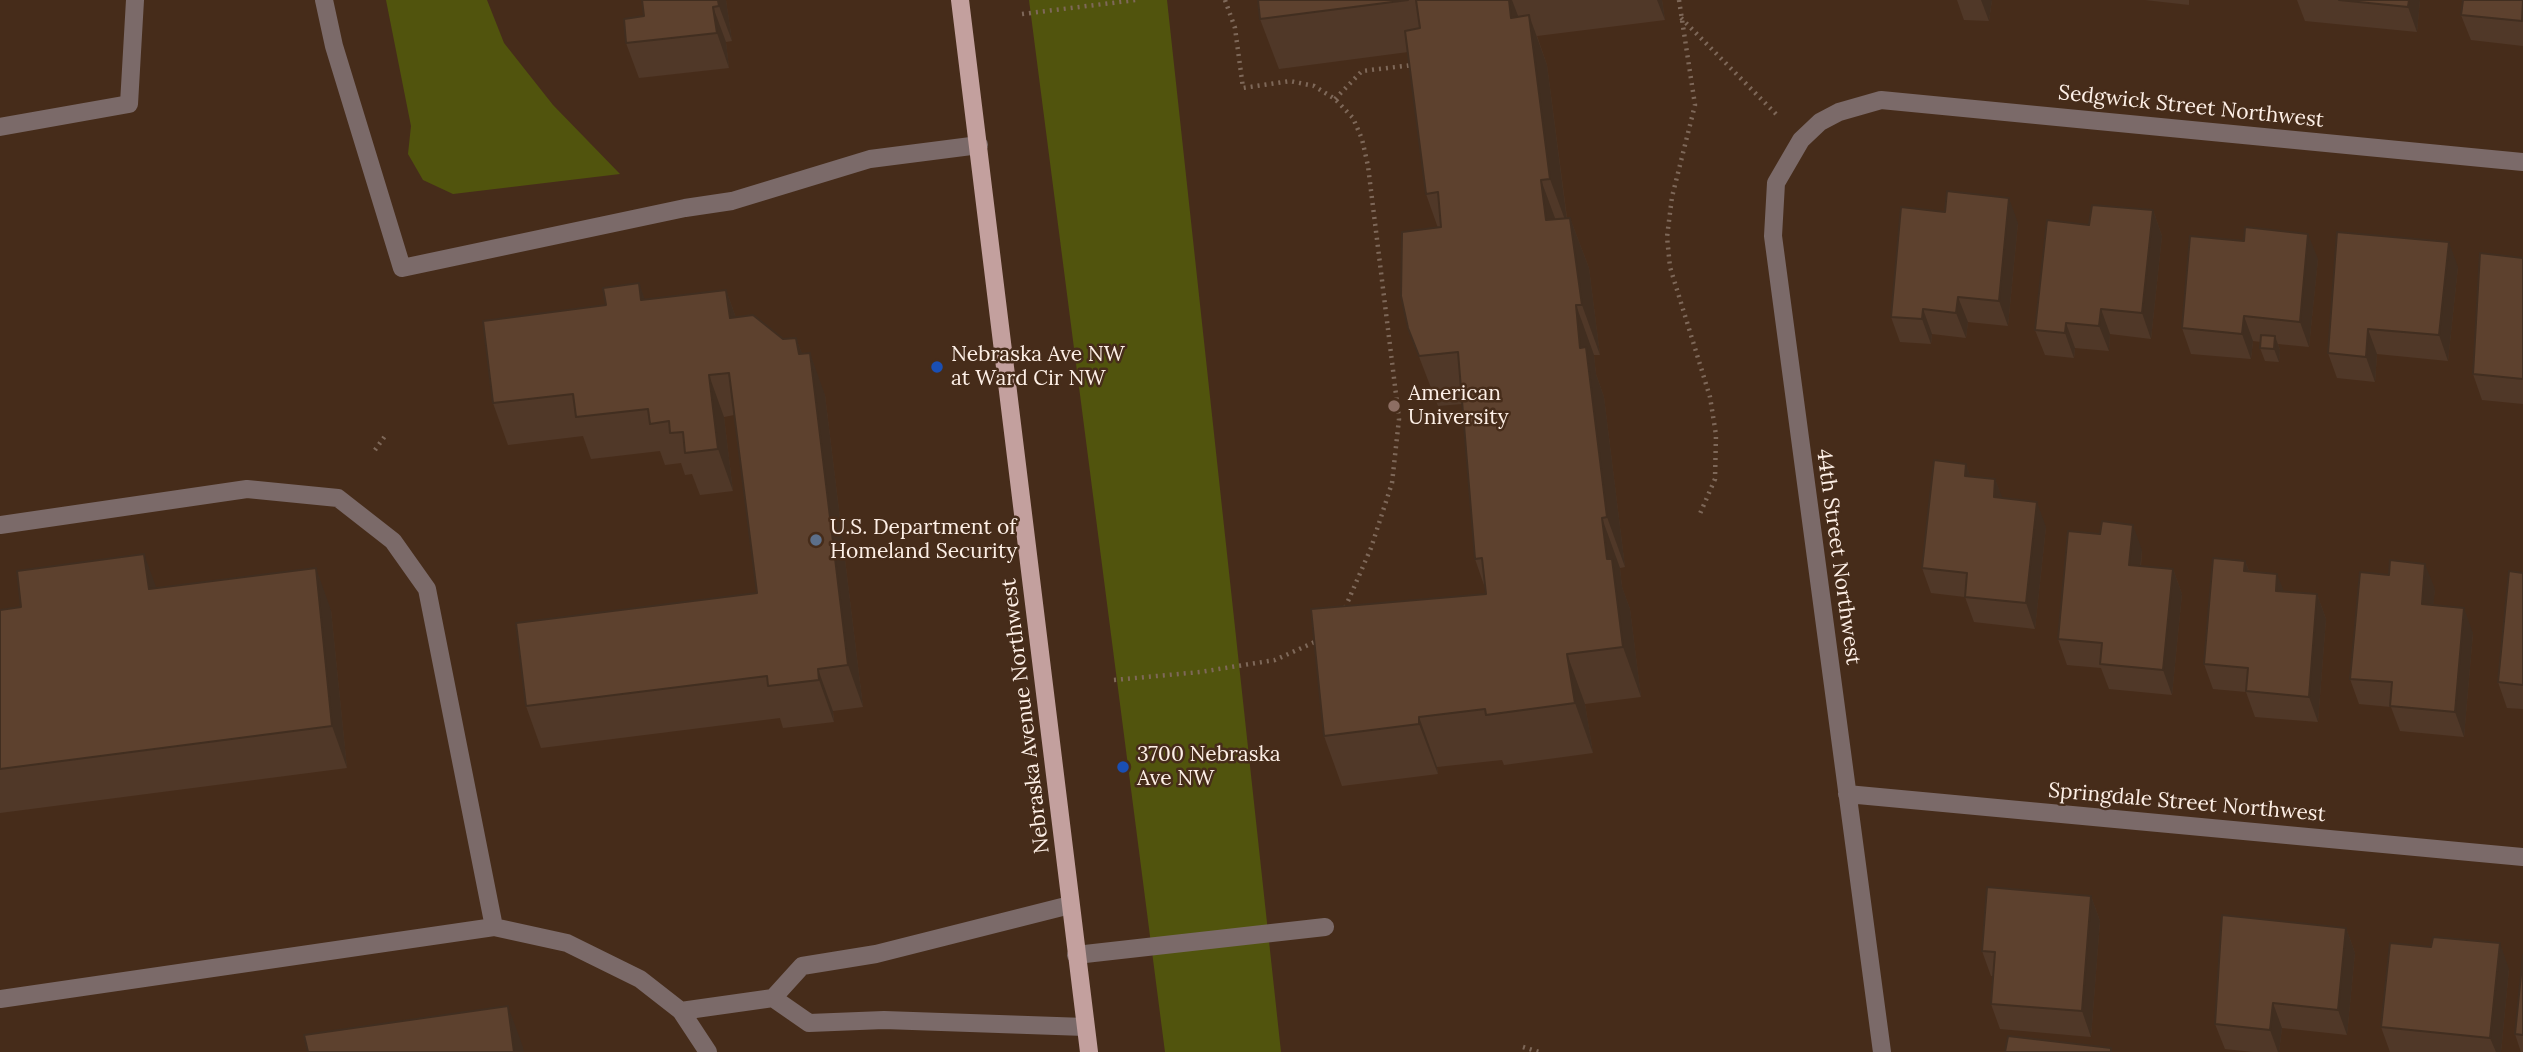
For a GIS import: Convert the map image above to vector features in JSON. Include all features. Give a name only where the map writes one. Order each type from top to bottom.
[{"type":"main road","name":"Nebraska Avenue Northwest","points":[[960,0],[1088,1052]]},
{"type":"street","points":[[0,127],[129,104],[135,0]]},
{"type":"street","points":[[324,0],[334,47],[402,268],[685,208],[732,201],[870,159],[979,145]]},
{"type":"street","name":"Sedgwick Street Northwest","points":[[1856,105],[1881,100],[2523,162]]},
{"type":"street","name":"44th Street Northwest","points":[[1856,105],[1820,122],[1801,140],[1776,183],[1773,236],[1882,1052]]},
{"type":"street","points":[[0,525],[247,489],[338,498],[394,541],[427,589],[494,927]]},
{"type":"street","name":"Springdale Street Northwest","points":[[1847,794],[2523,857]]},
{"type":"street","points":[[681,1011],[773,998],[802,967],[876,954],[1070,905]]},
{"type":"street","points":[[0,999],[494,927],[568,943],[640,979],[681,1011],[708,1052]]},
{"type":"street","points":[[1076,956],[1325,927]]},
{"type":"street","points":[[773,998],[809,1023],[884,1020],[1085,1027]]},
{"type":"path","points":[[1022,14],[1136,0]]},
{"type":"path","points":[[1225,0],[1235,28],[1243,88],[1290,81],[1314,86],[1335,99],[1353,118],[1362,139],[1368,166],[1399,419],[1392,483],[1371,548],[1342,612]]},
{"type":"path","points":[[1679,0],[1695,106],[1672,197],[1667,237],[1674,281],[1710,397],[1716,435],[1715,479],[1699,516]]},
{"type":"path","points":[[1681,18],[1749,88]]},
{"type":"path","points":[[1335,99],[1362,71],[1424,64]]},
{"type":"path","points":[[375,450],[385,436]]},
{"type":"path","points":[[1114,680],[1275,660],[1312,645],[1321,637]]},
{"type":"path","points":[[1523,1047],[1539,1052]]},
{"type":"shaded area","points":[[386,0],[487,0],[504,43],[553,105],[620,174],[453,194],[423,180],[408,154],[411,126]]},
{"type":"shaded area","points":[[1029,0],[1167,0],[1281,1052],[1165,1052]]},
{"type":"building","points":[[642,0],[718,0],[719,6],[713,7],[717,33],[626,43],[624,19],[644,16]]},
{"type":"building","points":[[1258,0],[1408,0],[1260,19]]},
{"type":"building","points":[[1416,0],[1509,0],[1511,18],[1529,15],[1550,179],[1541,180],[1546,220],[1570,218],[1582,305],[1576,305],[1580,348],[1586,347],[1607,517],[1602,518],[1607,559],[1612,559],[1623,647],[1567,654],[1575,703],[1486,715],[1485,709],[1419,717],[1419,724],[1324,736],[1311,609],[1486,594],[1482,558],[1475,559],[1458,352],[1419,356],[1408,328],[1401,296],[1402,232],[1441,227],[1438,192],[1426,194],[1405,31],[1420,28]]},
{"type":"building","points":[[2339,0],[2409,0],[2408,7]]},
{"type":"building","points":[[2463,0],[2523,0],[2522,21],[2461,15]]},
{"type":"building","points":[[1947,191],[2009,198],[1999,301],[1958,297],[1956,313],[1923,309],[1922,319],[1891,317],[1901,207],[1945,212]]},
{"type":"building","points":[[2092,205],[2153,210],[2142,313],[2101,309],[2099,326],[2066,323],[2065,333],[2035,330],[2047,220],[2089,225]]},
{"type":"building","points":[[2245,227],[2308,234],[2300,322],[2244,316],[2242,334],[2182,328],[2190,236],[2244,241]]},
{"type":"building","points":[[2337,232],[2449,242],[2439,335],[2368,329],[2366,357],[2328,353]]},
{"type":"building","points":[[2480,253],[2523,258],[2523,379],[2473,374]]},
{"type":"building","points":[[639,283],[641,300],[726,290],[730,318],[753,315],[783,339],[796,338],[799,354],[810,353],[848,665],[818,669],[819,680],[768,686],[767,676],[526,706],[516,623],[757,593],[729,373],[709,375],[718,449],[685,453],[683,432],[670,433],[669,421],[650,424],[648,409],[576,417],[573,394],[493,403],[483,321],[606,305],[603,288]]},
{"type":"building","points":[[2261,335],[2275,336],[2274,349],[2260,348]]},
{"type":"building","points":[[1934,460],[1966,464],[1965,476],[1995,479],[1994,497],[2037,502],[2026,603],[1965,597],[1967,573],[1922,568]]},
{"type":"building","points":[[2102,521],[2133,525],[2129,565],[2173,569],[2163,670],[2100,664],[2102,643],[2058,639],[2068,531],[2100,534]]},
{"type":"building","points":[[144,554],[149,589],[316,568],[332,726],[0,769],[0,610],[21,607],[17,571]]},
{"type":"building","points":[[2213,558],[2245,561],[2244,571],[2277,574],[2276,591],[2317,594],[2309,697],[2246,691],[2248,668],[2204,664]]},
{"type":"building","points":[[2390,560],[2425,564],[2422,604],[2464,608],[2455,712],[2390,706],[2392,682],[2350,679],[2360,572],[2389,575]]},
{"type":"building","points":[[2509,571],[2523,573],[2523,685],[2498,682]]},
{"type":"building","points":[[1987,887],[2091,896],[2082,1011],[1991,1004],[1995,952],[1982,951]]},
{"type":"building","points":[[2222,915],[2346,928],[2338,1010],[2273,1003],[2270,1030],[2215,1024]]},
{"type":"building","points":[[2433,937],[2500,943],[2490,1038],[2381,1027],[2390,943],[2431,947]]},
{"type":"building","points":[[2523,955],[2523,1035],[2515,1034]]},
{"type":"building","points":[[508,1006],[514,1052],[308,1052],[304,1035]]},
{"type":"building","points":[[2008,1036],[2111,1048],[2111,1052],[2005,1052]]},
{"type":"place","name":"Nebraska Ave NW at Ward Cir NW","points":[[937,367]]},
{"type":"place","name":"American University","points":[[1394,406]]},
{"type":"place","name":"U.S. Department of Homeland Security","points":[[816,540]]},
{"type":"place","name":"3700 Nebraska Ave NW","points":[[1123,767]]}]
